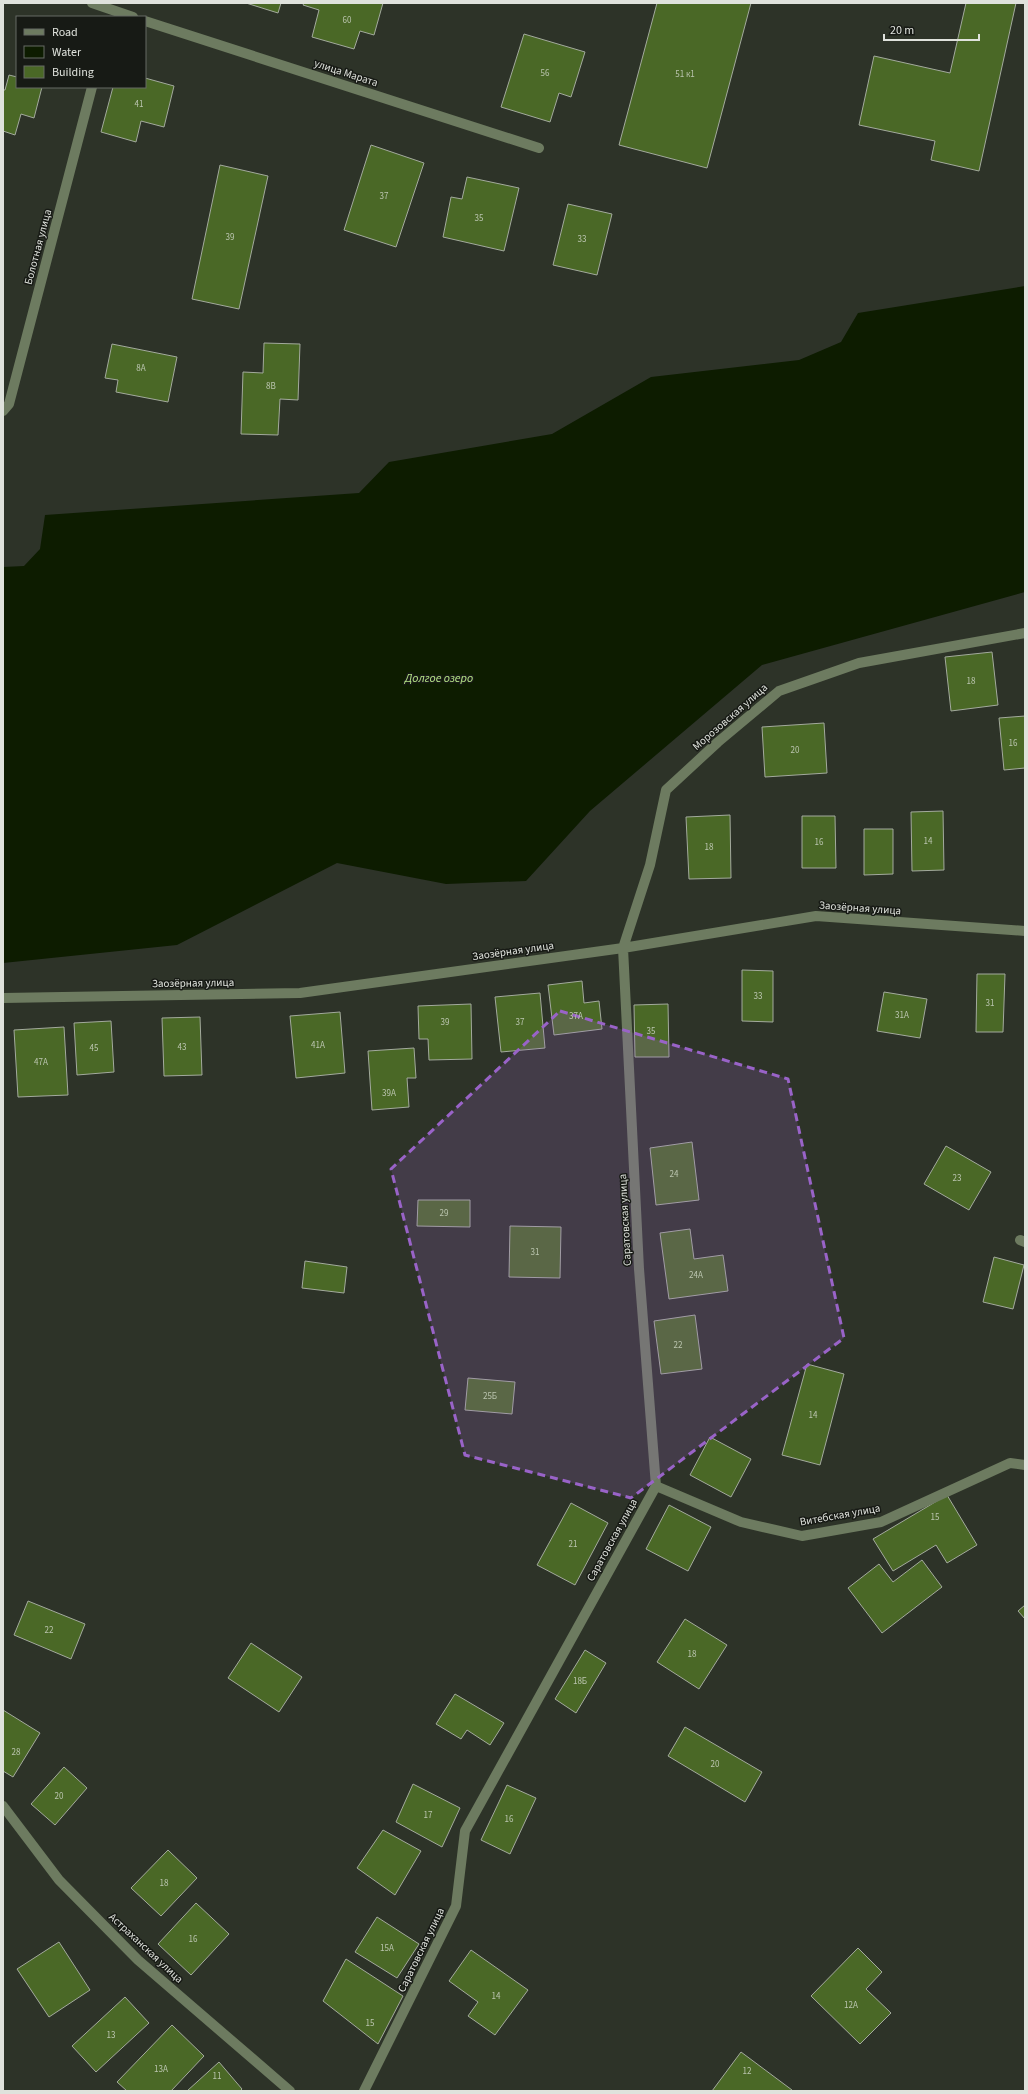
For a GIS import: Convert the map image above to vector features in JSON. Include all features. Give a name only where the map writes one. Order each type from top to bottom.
[{"type":"street","points":[[92,3],[111,14],[126,16]]},
{"type":"street","name":"улица Марата","points":[[146,21],[539,148]]},
{"type":"street","name":"Болотная улица","points":[[3,411],[9,404],[92,88]]},
{"type":"street","name":"Морозовская улица","points":[[623,948],[650,864],[666,790],[718,742],[779,692],[859,663],[1025,633]]},
{"type":"street","name":"Заозёрная улица","points":[[3,998],[300,993],[623,948],[816,916],[1025,931]]},
{"type":"street","name":"Саратовская улица","points":[[364,2091],[456,1906],[465,1831],[656,1486],[639,1269],[623,948]]},
{"type":"street","name":"Витебская улица","points":[[656,1486],[741,1522],[802,1536],[881,1522],[1010,1463],[1025,1465]]},
{"type":"street","name":"Астраханская улица","points":[[3,1806],[59,1880],[138,1960],[290,2091]]},
{"type":"highlighted area","points":[[560,1011],[788,1079],[844,1338],[631,1498],[465,1455],[391,1169]]},
{"type":"water","name":"Долгое озеро","points":[[1025,286],[1025,592],[762,665],[590,811],[526,881],[446,884],[337,863],[177,945],[3,963],[3,567],[24,566],[40,549],[45,515],[359,493],[389,462],[552,434],[651,377],[799,360],[841,342],[858,313]]},
{"type":"building","points":[[246,3],[281,3],[278,13]]},
{"type":"building","points":[[304,3],[383,3],[374,35],[360,31],[354,49],[312,37],[319,10],[303,5]]},
{"type":"building","points":[[657,3],[751,3],[707,168],[619,145]]},
{"type":"building","points":[[966,3],[1016,3],[979,171],[931,160],[935,141],[859,125],[874,56],[950,73]]},
{"type":"building","points":[[524,34],[585,52],[571,97],[559,93],[550,122],[501,107]]},
{"type":"building","points":[[9,75],[16,77],[16,88],[42,88],[34,118],[21,114],[15,135],[3,131],[3,90],[5,90]]},
{"type":"building","points":[[146,78],[174,86],[164,127],[141,121],[136,142],[101,132],[113,88],[146,88]]},
{"type":"building","points":[[371,145],[424,163],[396,247],[344,230]]},
{"type":"building","points":[[220,165],[268,176],[239,309],[192,299]]},
{"type":"building","points":[[467,177],[519,188],[504,251],[443,237],[451,197],[462,199]]},
{"type":"building","points":[[568,204],[612,214],[597,275],[553,265]]},
{"type":"building","points":[[264,343],[300,344],[298,400],[280,399],[278,435],[241,434],[243,372],[263,373]]},
{"type":"building","points":[[112,344],[177,357],[168,402],[116,392],[118,380],[105,378]]},
{"type":"building","points":[[992,652],[998,705],[951,711],[945,657]]},
{"type":"building","points":[[1025,716],[1025,768],[1004,770],[999,718]]},
{"type":"building","points":[[824,723],[827,773],[765,777],[762,727]]},
{"type":"building","points":[[943,811],[944,870],[912,871],[911,812]]},
{"type":"building","points":[[730,815],[731,878],[689,879],[686,817]]},
{"type":"building","points":[[802,816],[835,816],[836,868],[802,868]]},
{"type":"building","points":[[864,829],[893,829],[893,874],[864,875]]},
{"type":"building","points":[[742,970],[773,971],[773,1022],[742,1021]]},
{"type":"building","points":[[977,974],[1005,974],[1003,1032],[976,1032]]},
{"type":"building","points":[[582,981],[584,1003],[599,1001],[602,1029],[554,1035],[548,985]]},
{"type":"building","points":[[884,992],[927,999],[920,1038],[877,1031]]},
{"type":"building","points":[[540,993],[545,1048],[501,1052],[495,997]]},
{"type":"building","points":[[471,1004],[472,1059],[429,1060],[428,1039],[419,1039],[418,1006]]},
{"type":"building","points":[[668,1004],[669,1057],[635,1057],[634,1005]]},
{"type":"building","points":[[340,1012],[345,1073],[296,1078],[290,1016]]},
{"type":"building","points":[[200,1017],[202,1075],[164,1076],[162,1018]]},
{"type":"building","points":[[111,1021],[114,1072],[77,1075],[74,1023]]},
{"type":"building","points":[[64,1027],[68,1095],[18,1097],[14,1030]]},
{"type":"building","points":[[414,1048],[416,1078],[407,1078],[409,1107],[372,1110],[368,1051]]},
{"type":"building","points":[[692,1142],[699,1200],[656,1205],[650,1148]]},
{"type":"building","points":[[946,1146],[991,1172],[969,1210],[924,1184]]},
{"type":"building","points":[[418,1200],[470,1200],[470,1227],[417,1226]]},
{"type":"building","points":[[510,1226],[561,1227],[560,1278],[509,1277]]},
{"type":"building","points":[[690,1229],[694,1259],[723,1255],[728,1291],[669,1299],[660,1233]]},
{"type":"building","points":[[994,1257],[1024,1265],[1013,1309],[983,1302]]},
{"type":"building","points":[[305,1261],[347,1267],[344,1293],[302,1288]]},
{"type":"building","points":[[695,1315],[702,1369],[661,1374],[654,1321]]},
{"type":"building","points":[[807,1364],[844,1374],[820,1465],[782,1455]]},
{"type":"building","points":[[468,1378],[515,1382],[512,1414],[465,1410]]},
{"type":"building","points":[[710,1437],[751,1459],[731,1497],[690,1475]]},
{"type":"building","points":[[947,1495],[977,1545],[947,1563],[936,1545],[893,1571],[873,1539]]},
{"type":"building","points":[[571,1503],[608,1523],[575,1585],[537,1565]]},
{"type":"building","points":[[669,1505],[711,1527],[688,1571],[646,1549]]},
{"type":"building","points":[[922,1560],[942,1587],[882,1633],[848,1588],[879,1564],[893,1582]]},
{"type":"building","points":[[28,1601],[85,1624],[71,1659],[14,1635]]},
{"type":"building","points":[[1025,1605],[1025,1619],[1018,1611]]},
{"type":"building","points":[[685,1619],[727,1645],[699,1689],[657,1662]]},
{"type":"building","points":[[251,1643],[302,1677],[279,1712],[228,1678]]},
{"type":"building","points":[[585,1650],[606,1663],[576,1713],[555,1699]]},
{"type":"building","points":[[455,1694],[504,1723],[490,1745],[467,1730],[461,1739],[436,1724]]},
{"type":"building","points":[[3,1710],[40,1733],[13,1777],[3,1771]]},
{"type":"building","points":[[685,1727],[762,1772],[745,1802],[668,1756]]},
{"type":"building","points":[[64,1767],[87,1788],[55,1825],[31,1804]]},
{"type":"building","points":[[413,1784],[460,1808],[442,1847],[396,1822]]},
{"type":"building","points":[[507,1785],[536,1798],[510,1854],[481,1840]]},
{"type":"building","points":[[383,1830],[421,1851],[395,1895],[357,1868]]},
{"type":"building","points":[[168,1850],[197,1878],[161,1916],[131,1888]]},
{"type":"building","points":[[196,1903],[229,1934],[191,1975],[158,1944]]},
{"type":"building","points":[[377,1917],[419,1944],[397,1978],[355,1952]]},
{"type":"building","points":[[59,1942],[90,1990],[49,2017],[17,1969]]},
{"type":"building","points":[[858,1948],[882,1972],[866,1989],[891,2013],[860,2044],[811,1996]]},
{"type":"building","points":[[471,1950],[528,1990],[495,2035],[468,2016],[478,2002],[449,1981]]},
{"type":"building","points":[[346,1959],[403,1996],[378,2044],[323,2001]]},
{"type":"building","points":[[125,1997],[149,2023],[96,2072],[72,2046]]},
{"type":"building","points":[[172,2025],[204,2056],[171,2091],[127,2091],[117,2082]]},
{"type":"building","points":[[741,2052],[792,2090],[792,2091],[712,2091]]},
{"type":"building","points":[[219,2062],[242,2089],[240,2091],[187,2091]]}]
